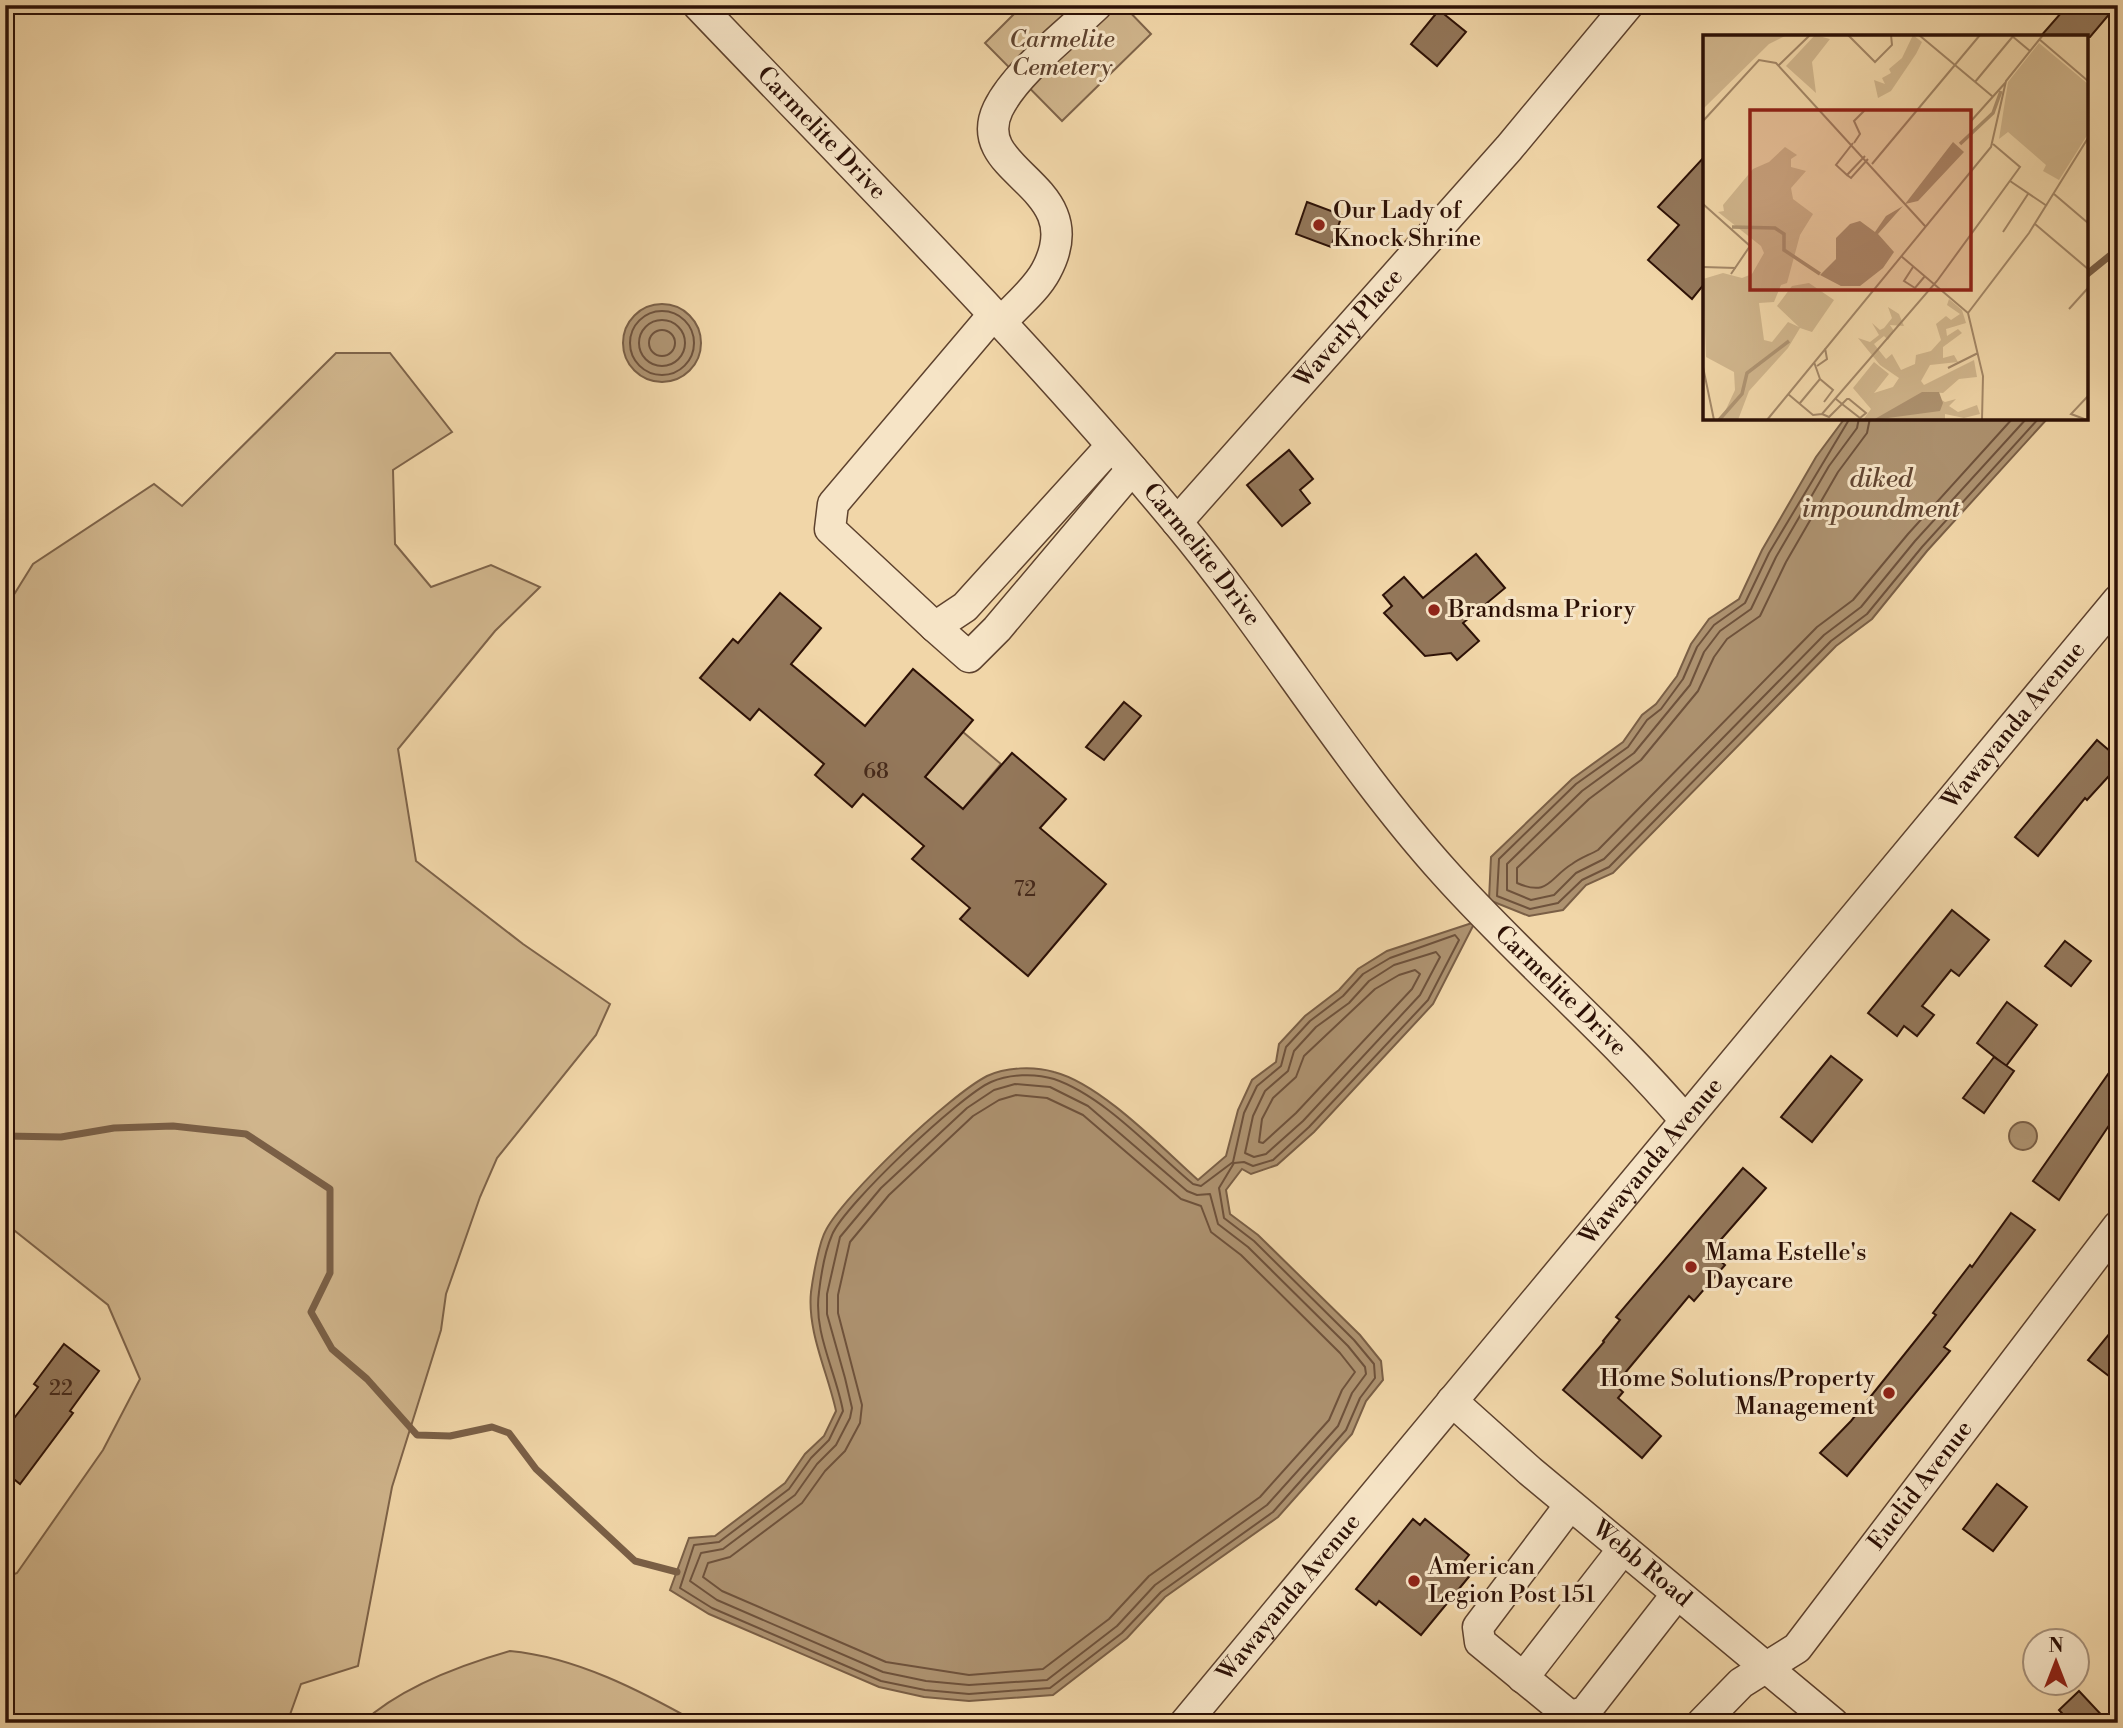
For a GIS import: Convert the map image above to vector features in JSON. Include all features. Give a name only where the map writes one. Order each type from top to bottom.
[{"type":"street","name":"Carmelite Drive","points":[[698,5],[996,319],[1132,469],[1231,590],[1363,772],[1437,863],[1512,943],[1646,1073],[1685,1120]]},
{"type":"street","points":[[1097,5],[1016,83],[997,111],[995,129],[998,146],[1011,167],[1046,200],[1055,214],[1057,229],[1054,251],[1045,273],[996,319],[833,504],[830,529],[969,657],[997,629],[1132,469]]},
{"type":"street","name":"Waverly Place","points":[[1177,522],[1509,148],[1628,5]]},
{"type":"street","points":[[935,627],[965,607],[1111,446]]},
{"type":"street","name":"Wawayanda Avenue","points":[[1185,1723],[2118,600]]},
{"type":"street","name":"Euclid Avenue","points":[[1702,1723],[1741,1683],[1797,1648],[2118,1226]]},
{"type":"street","name":"Webb Road","points":[[1452,1401],[1570,1505],[1833,1723]]},
{"type":"street","points":[[1570,1505],[1478,1627],[1480,1642],[1523,1678],[1570,1716],[1585,1712],[1677,1594]]},
{"type":"street","points":[[1523,1678],[1623,1549]]},
{"type":"green space","name":"Carmelite Cemetery","points":[[1023,5],[1123,5],[1151,34],[1062,121],[985,43]]},
{"type":"green space","points":[[336,353],[390,353],[452,432],[393,470],[395,544],[431,587],[491,565],[540,587],[495,631],[398,749],[416,861],[523,944],[610,1004],[596,1035],[497,1158],[480,1197],[446,1294],[441,1330],[392,1487],[358,1666],[301,1684],[287,1723],[5,1723],[5,1578],[17,1573],[103,1450],[140,1379],[108,1305],[5,1223],[5,609],[33,564],[154,484],[182,506]]},
{"type":"green space","points":[[963,732],[1001,764],[963,809],[925,777]]},
{"type":"green space","points":[[510,1651],[559,1660],[607,1677],[698,1723],[362,1723],[413,1688],[452,1670]]},
{"type":"water","points":[[654,304],[670,304],[684,310],[695,321],[701,335],[701,351],[695,365],[684,376],[670,382],[654,382],[640,376],[629,365],[623,351],[623,335],[629,321],[640,310]]},
{"type":"water","name":"diked impoundment","points":[[1844,420],[2046,420],[1927,551],[1872,619],[1836,646],[1613,873],[1586,885],[1563,910],[1529,916],[1489,900],[1491,857],[1572,779],[1623,742],[1642,715],[1656,704],[1677,676],[1691,644],[1709,619],[1739,599],[1762,550],[1816,457]]},
{"type":"water","points":[[1475,922],[1433,1004],[1314,1132],[1277,1165],[1251,1174],[1242,1169],[1226,1190],[1230,1214],[1258,1235],[1360,1335],[1381,1361],[1383,1380],[1366,1401],[1352,1434],[1278,1517],[1165,1597],[1127,1638],[1053,1695],[969,1701],[924,1697],[879,1687],[709,1614],[670,1590],[689,1538],[715,1536],[785,1483],[805,1454],[824,1436],[836,1411],[815,1337],[811,1307],[813,1278],[823,1235],[854,1193],[949,1103],[995,1073],[1020,1068],[1054,1072],[1091,1089],[1130,1118],[1198,1180],[1226,1156],[1238,1110],[1252,1080],[1276,1062],[1279,1044],[1305,1016],[1339,990],[1358,969],[1387,951]]},
{"type":"water","points":[[2023,1122],[2033,1126],[2037,1136],[2033,1146],[2023,1150],[2013,1146],[2009,1136],[2013,1126]]},
{"type":"building","points":[[2068,5],[2117,5],[2090,37],[2042,35]]},
{"type":"building","points":[[1439,10],[1466,32],[1437,66],[1411,44]]},
{"type":"building","points":[[1703,158],[1703,285],[1692,299],[1648,260],[1679,225],[1658,207]]},
{"type":"building","name":"Our Lady of Knock Shrine","points":[[1307,202],[1342,215],[1331,247],[1296,234]]},
{"type":"building","points":[[1289,450],[1313,479],[1300,490],[1310,503],[1282,526],[1247,485]]},
{"type":"building","name":"Brandsma Priory","points":[[1476,554],[1505,588],[1463,623],[1479,641],[1457,660],[1451,653],[1425,656],[1384,613],[1392,606],[1383,595],[1404,577],[1423,598]]},
{"type":"building","points":[[780,593],[821,628],[791,664],[865,726],[913,669],[973,720],[925,777],[963,809],[1012,753],[1066,799],[1040,828],[1106,884],[1028,976],[960,919],[970,908],[912,859],[924,846],[863,794],[852,807],[815,775],[824,764],[759,709],[750,720],[700,678],[733,639],[738,643]]},
{"type":"building","points":[[1124,702],[1141,716],[1104,760],[1086,747]]},
{"type":"building","points":[[2097,740],[2118,758],[2118,766],[2087,800],[2085,798],[2038,856],[2015,837]]},
{"type":"building","points":[[1952,910],[1989,940],[1959,976],[1951,970],[1922,1006],[1934,1015],[1917,1036],[1904,1026],[1897,1036],[1868,1013]]},
{"type":"building","points":[[2065,941],[2091,961],[2071,986],[2045,966]]},
{"type":"building","points":[[2007,1002],[2037,1025],[2006,1066],[1977,1043]]},
{"type":"building","points":[[1831,1056],[1862,1080],[1812,1142],[1781,1117]]},
{"type":"building","points":[[1994,1057],[2014,1071],[1984,1113],[1963,1098]]},
{"type":"building","points":[[2118,1060],[2118,1112],[2059,1200],[2033,1181]]},
{"type":"building","points":[[1743,1168],[1766,1188],[1710,1252],[1725,1265],[1694,1301],[1689,1296],[1615,1385],[1623,1392],[1618,1398],[1661,1436],[1642,1458],[1563,1390],[1620,1320],[1616,1317]]},
{"type":"building","points":[[2011,1213],[2035,1230],[1944,1347],[1950,1351],[1847,1476],[1820,1453],[1851,1421],[1936,1315],[1933,1313],[1970,1265],[1972,1267]]},
{"type":"building","points":[[2118,1323],[2118,1383],[2088,1360]]},
{"type":"building","points":[[64,1344],[99,1371],[70,1411],[73,1413],[20,1484],[5,1472],[5,1430],[38,1387],[34,1384]]},
{"type":"building","points":[[1997,1484],[2027,1507],[1993,1551],[1963,1529]]},
{"type":"building","name":"American Legion Post 151","points":[[1413,1519],[1420,1525],[1425,1519],[1469,1555],[1462,1564],[1472,1573],[1421,1635],[1379,1601],[1376,1605],[1356,1589]]},
{"type":"building","points":[[2074,1696],[2084,1696],[2109,1723],[2071,1723],[2059,1710]]},
{"type":"waterway","points":[[2088,273],[2118,249]]},
{"type":"waterway","points":[[5,1136],[61,1137],[114,1128],[173,1126],[246,1134],[330,1189],[330,1273],[311,1312],[332,1349],[367,1379],[417,1435],[450,1436],[492,1427],[509,1433],[536,1469],[635,1561],[677,1572]]},
{"type":"place","name":"Our Lady of Knock Shrine","points":[[1319,225]]},
{"type":"place","name":"Brandsma Priory","points":[[1434,610]]},
{"type":"place","name":"Mama Estelle's Daycare","points":[[1691,1267]]},
{"type":"place","name":"Home Solutions/Property Management","points":[[1889,1393]]},
{"type":"place","name":"American Legion Post 151","points":[[1414,1581]]}]
